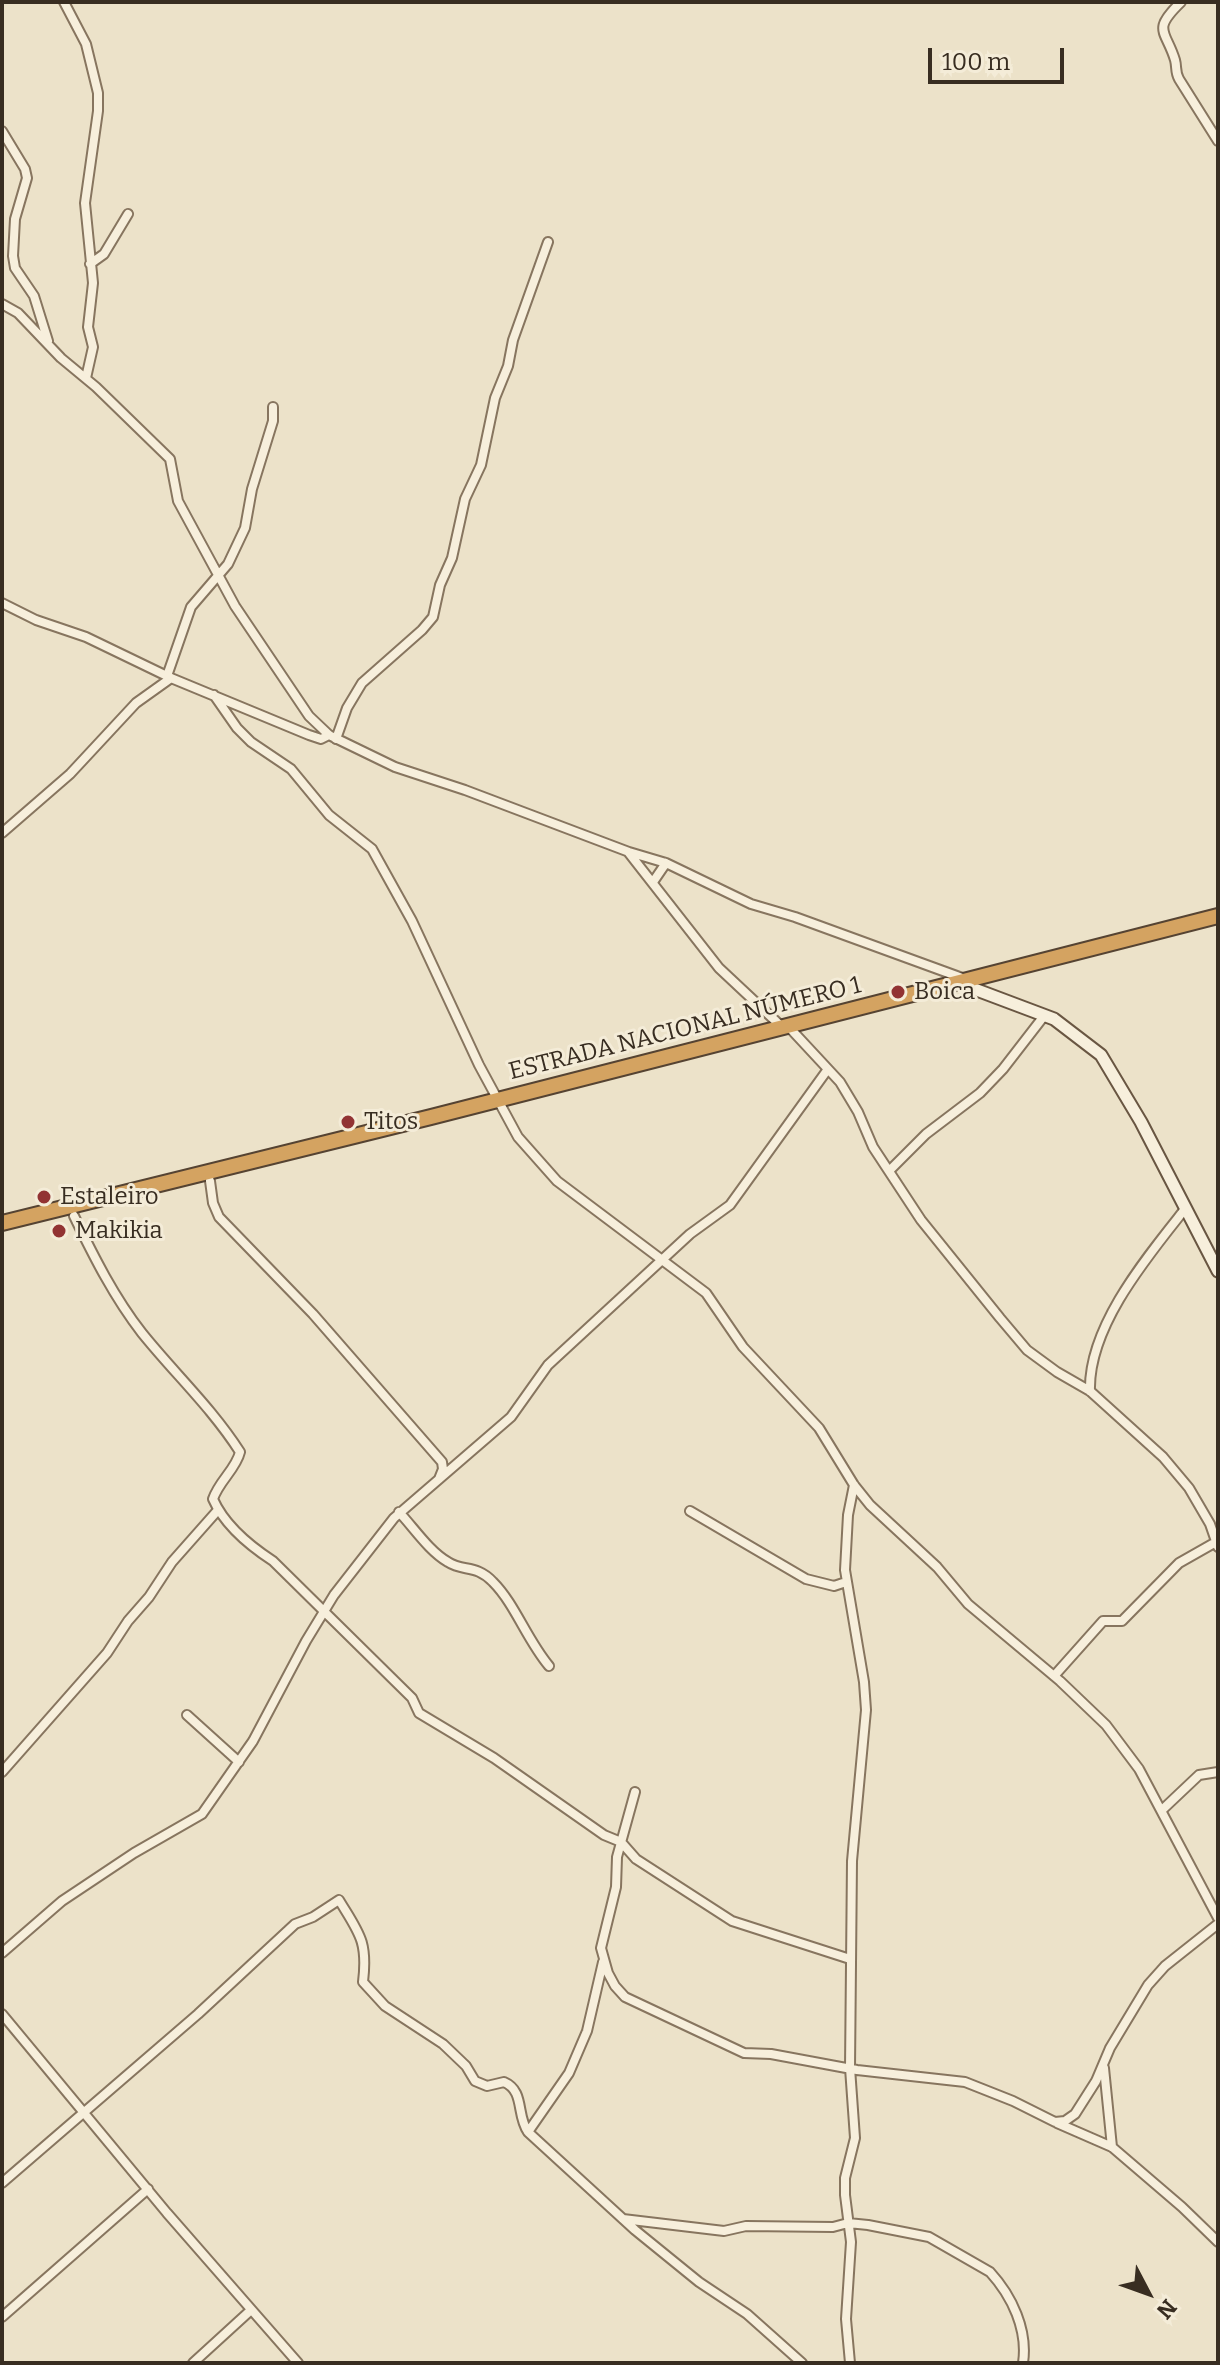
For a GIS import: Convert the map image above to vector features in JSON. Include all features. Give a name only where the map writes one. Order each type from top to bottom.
[{"type":"highway","name":"ESTRADA NACIONAL NÚMERO 1","points":[[2,1223],[349,1138],[1218,916]]},
{"type":"street","points":[[64,2],[86,44],[98,93],[85,203],[93,283],[88,327],[93,347],[86,378]]},
{"type":"street","points":[[1181,2],[1164,23],[1163,36],[1176,62],[1175,73],[1218,141]]},
{"type":"street","points":[[2,131],[25,169],[27,178],[15,219],[15,268],[34,296],[49,345]]},
{"type":"street","points":[[90,264],[104,254],[128,214]]},
{"type":"street","points":[[333,737],[362,683],[433,617],[440,585],[452,558],[465,499],[481,465],[495,398],[548,242]]},
{"type":"street","points":[[2,304],[18,313],[170,459],[178,501],[235,606],[309,716],[333,737],[395,767],[666,863],[751,904],[795,917],[1054,1019],[1090,1046],[1110,1066],[1218,1271]]},
{"type":"street","points":[[2,833],[70,774],[136,703],[169,677],[187,614],[228,564],[245,528],[252,489],[273,421],[273,407]]},
{"type":"street","points":[[2,603],[309,735],[321,739],[333,737]]},
{"type":"street","points":[[214,695],[251,742],[291,769],[329,815],[372,849],[412,921],[518,1137],[557,1181],[706,1293],[743,1347],[819,1428],[854,1485],[889,1525],[937,1567],[968,1604],[1054,1676],[1106,1725],[1122,1744],[1162,1810],[1218,1921],[1165,1966],[1148,1985],[1075,2114],[1070,2119],[1055,2122]]},
{"type":"street","points":[[629,852],[719,968],[784,1026],[848,1093],[873,1147],[921,1220],[1027,1350],[1090,1391],[1177,1472],[1210,1524],[1217,1545],[1179,1563],[1122,1621],[1103,1621],[1054,1676]]},
{"type":"street","points":[[653,882],[666,863]]},
{"type":"street","points":[[889,1171],[926,1134],[980,1093],[1044,1016]]},
{"type":"street","points":[[2,1953],[62,1901],[134,1853],[202,1814],[253,1741],[334,1595],[399,1512],[511,1417],[548,1365],[690,1234],[730,1205],[828,1069]]},
{"type":"street","points":[[210,1181],[213,1203],[219,1217],[313,1314],[412,1425],[442,1462],[439,1480]]},
{"type":"street","points":[[1090,1391],[1092,1361],[1109,1321],[1138,1271],[1185,1209]]},
{"type":"street","points":[[74,1216],[112,1293],[143,1335],[204,1401],[240,1452],[237,1462],[218,1485],[213,1499],[218,1510],[412,1698],[419,1713],[494,1758],[604,1835],[621,1842],[636,1859],[732,1921],[850,1959]]},
{"type":"street","points":[[851,2361],[846,2319],[851,2263],[845,2178],[855,2138],[850,2068],[852,1861],[866,1710],[846,1582],[848,1515],[854,1485]]},
{"type":"street","points":[[2,1772],[107,1653],[172,1562],[218,1510]]},
{"type":"street","points":[[690,1511],[806,1579],[834,1586],[846,1582]]},
{"type":"street","points":[[399,1512],[445,1561],[476,1569],[494,1582],[530,1643],[549,1666]]},
{"type":"street","points":[[187,1715],[239,1762]]},
{"type":"street","points":[[1162,1810],[1199,1775],[1218,1772]]},
{"type":"street","points":[[635,1792],[621,1842],[612,1907],[601,1948],[615,1986],[625,1997],[735,2050],[965,2082],[1013,2101],[1112,2147],[1218,2242]]},
{"type":"street","points":[[2,2183],[198,2014],[295,1924],[313,1917],[339,1900],[363,1940],[366,1959],[363,1982],[385,2006],[443,2044],[466,2066],[475,2081],[487,2086],[504,2082],[513,2086],[520,2102],[521,2120],[528,2132],[623,2219],[699,2282],[747,2314],[802,2363]]},
{"type":"street","points":[[528,2132],[569,2073],[587,2031],[604,1961]]},
{"type":"street","points":[[2,2014],[298,2363]]},
{"type":"street","points":[[1104,2063],[1112,2147]]},
{"type":"street","points":[[2,2317],[148,2189]]},
{"type":"street","points":[[623,2219],[724,2231],[746,2226],[833,2227],[848,2223],[929,2237],[990,2272],[1006,2293],[1018,2317],[1023,2363]]},
{"type":"street","points":[[193,2363],[251,2310]]},
{"type":"place","name":"Boica","points":[[898,992]]},
{"type":"place","name":"Titos","points":[[348,1122]]},
{"type":"place","name":"Estaleiro","points":[[44,1197]]},
{"type":"place","name":"Makikia","points":[[59,1231]]}]
